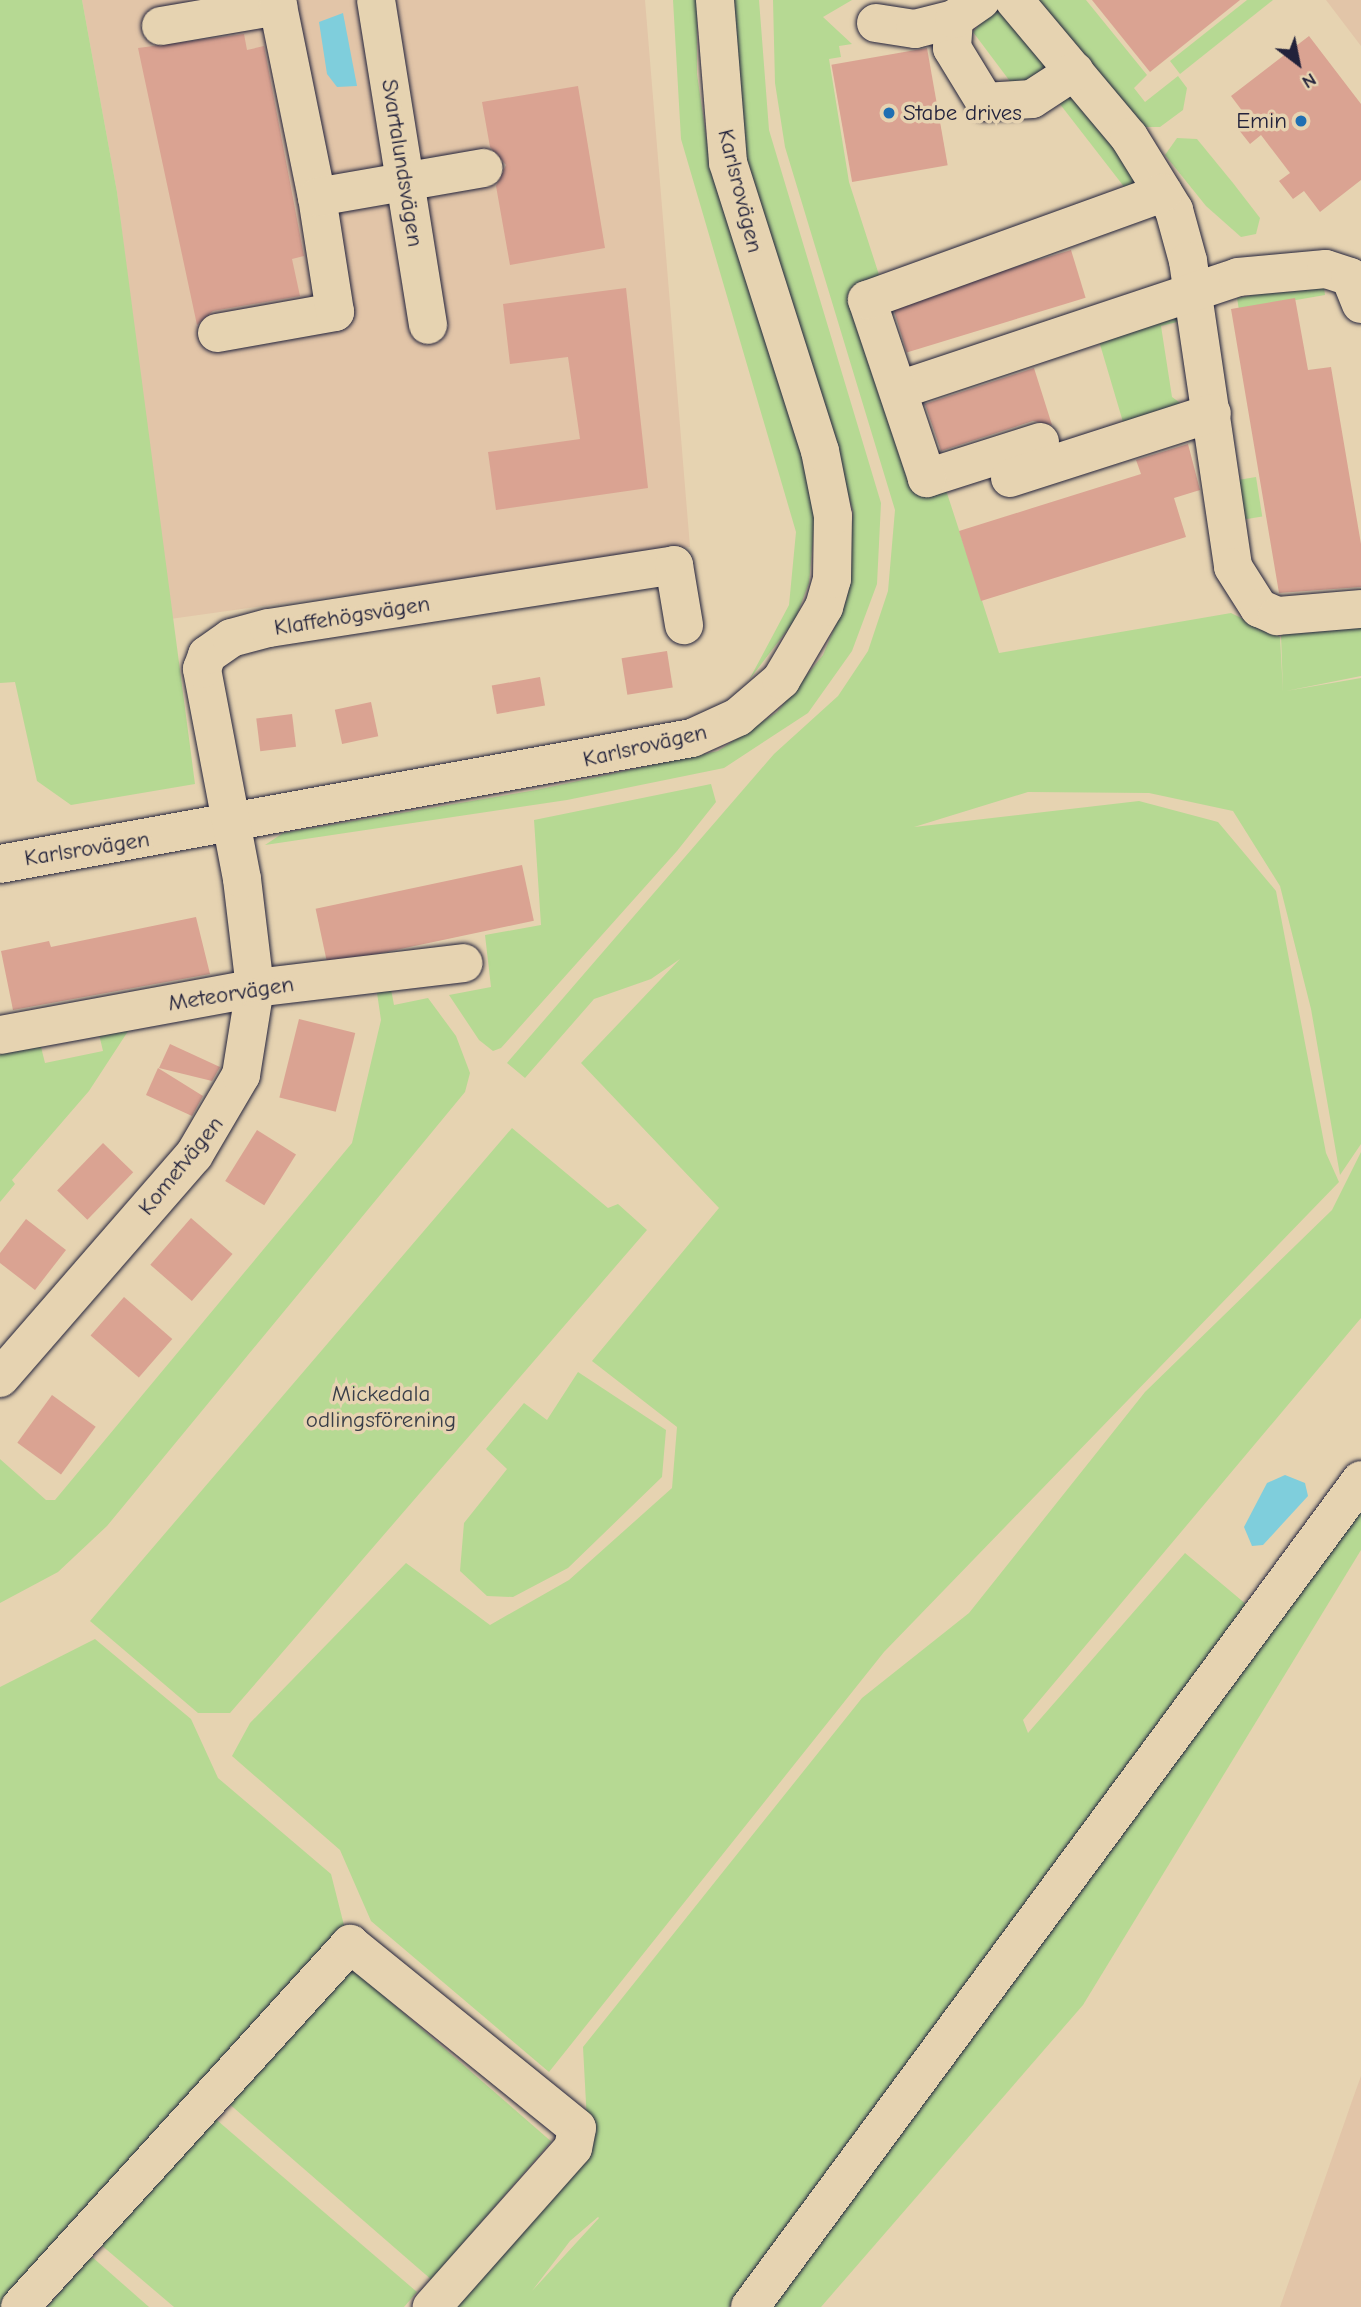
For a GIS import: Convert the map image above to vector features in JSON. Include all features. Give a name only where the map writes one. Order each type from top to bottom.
[{"type":"street","name":"Svartalundsvägen","points":[[376,0],[428,325]]},
{"type":"street","name":"Karlsrovägen","points":[[0,864],[230,826],[692,738],[757,704],[814,631],[832,579],[829,485],[729,162],[715,0]]},
{"type":"street","points":[[1014,0],[1129,136],[1174,211],[1192,288],[1233,567],[1259,608],[1277,616],[1361,609]]},
{"type":"street","points":[[161,26],[278,6],[317,197],[335,312],[217,333]]},
{"type":"street","points":[[967,10],[952,48],[985,102],[1032,99],[1075,71]]},
{"type":"street","points":[[876,23],[915,29],[967,10]]},
{"type":"street","points":[[317,197],[405,178],[484,168]]},
{"type":"street","points":[[1040,442],[928,478],[909,439],[899,390],[867,300],[1163,193]]},
{"type":"street","points":[[899,390],[1063,338],[1192,288],[1326,268],[1350,277],[1361,304]]},
{"type":"street","points":[[958,496],[1212,413]]},
{"type":"street","name":"Klaffehögsvägen","points":[[230,826],[202,669],[207,655],[231,638],[674,565],[684,625]]},
{"type":"street","name":"Kometvägen","points":[[0,1378],[194,1155],[226,1110],[241,1075],[255,988],[230,826]]},
{"type":"street","name":"Meteorvägen","points":[[0,1035],[255,988],[464,963]]},
{"type":"street","points":[[750,2307],[1361,1480]]},
{"type":"street","points":[[20,2307],[349,1944],[577,2128],[573,2148],[432,2307]]},
{"type":"shaded area","points":[[82,0],[645,0],[690,547],[170,619],[117,192]]},
{"type":"shaded area","points":[[1326,0],[1361,0],[1361,46]]},
{"type":"shaded area","points":[[1361,2076],[1361,2307],[1280,2307],[1352,2101]]},
{"type":"green space","points":[[0,0],[82,0],[117,192],[195,784],[71,805],[37,781],[15,682],[0,683]]},
{"type":"green space","points":[[673,0],[697,0],[697,74],[707,142],[801,445],[815,519],[809,583],[795,620],[749,680],[789,605],[796,532],[681,139]]},
{"type":"green space","points":[[733,0],[759,0],[769,130],[881,503],[877,584],[852,651],[808,713],[724,768],[567,800],[265,845],[283,833],[536,790],[718,751],[777,712],[823,655],[847,598],[853,511],[743,152]]},
{"type":"green space","points":[[773,0],[852,0],[823,17],[852,44],[839,46],[841,57],[829,59],[849,182],[881,281],[847,295],[916,494],[945,487],[999,653],[1231,613],[1280,637],[1283,692],[1281,635],[1361,621],[1361,676],[1286,691],[1361,678],[1361,1144],[1340,1175],[1311,1009],[1280,886],[1233,811],[1149,793],[1028,792],[914,827],[1139,801],[1218,822],[1276,891],[1326,1153],[1339,1182],[884,1652],[549,2072],[371,1921],[340,1850],[232,1756],[250,1723],[406,1563],[490,1625],[569,1580],[672,1488],[677,1427],[592,1361],[719,1208],[581,1063],[680,959],[651,979],[594,999],[525,1078],[507,1063],[774,754],[838,696],[868,651],[888,591],[895,510],[785,147],[775,83]]},
{"type":"green space","points":[[1038,0],[1086,0],[1147,75],[1134,88],[1145,102],[1178,76],[1187,88],[1183,110],[1160,127],[1142,127]]},
{"type":"green space","points":[[1247,0],[1273,0],[1180,74],[1170,61]]},
{"type":"green space","points":[[996,5],[1051,68],[1015,88],[973,32]]},
{"type":"green space","points":[[1070,93],[1139,177],[1132,197],[1056,99]]},
{"type":"green space","points":[[1177,138],[1197,139],[1260,218],[1256,234],[1241,237],[1206,206],[1165,155]]},
{"type":"green space","points":[[1306,285],[1324,287],[1325,295],[1239,310],[1237,298]]},
{"type":"green space","points":[[1178,304],[1181,321],[1161,326],[1172,397],[1186,407],[1123,422],[1099,341]]},
{"type":"green space","points":[[1256,477],[1262,517],[1243,520],[1236,480]]},
{"type":"green space","points":[[711,784],[716,802],[677,851],[501,1048],[493,1051],[479,1040],[449,995],[491,987],[485,935],[541,925],[534,820]]},
{"type":"green space","points":[[390,984],[394,1005],[428,998],[456,1036],[470,1073],[465,1092],[107,1526],[58,1572],[0,1603],[0,1459],[46,1500],[55,1500],[352,1143],[381,1020],[376,986]]},
{"type":"green space","points":[[134,1022],[89,1091],[12,1180],[15,1184],[0,1202],[0,1049],[40,1043],[45,1063],[103,1051],[98,1030]]},
{"type":"green space","name":"Mickedala odlingsförening","points":[[512,1128],[608,1208],[618,1204],[647,1230],[230,1713],[198,1713],[90,1621]]},
{"type":"green space","points":[[1361,1152],[1361,1318],[1023,1720],[1028,1733],[1185,1553],[1247,1605],[729,2307],[448,2307],[587,2122],[583,2047],[862,1698],[969,1613],[1145,1392],[1332,1210]],"holes":[[[599,2218],[532,2291],[570,2241]]]},
{"type":"green space","points":[[578,1372],[666,1430],[662,1477],[568,1568],[513,1597],[487,1596],[460,1571],[464,1523],[507,1469],[486,1449],[524,1403],[547,1420]]},
{"type":"green space","points":[[1361,1488],[1361,1550],[1083,2005],[821,2307],[762,2307]]},
{"type":"green space","points":[[95,1639],[191,1719],[218,1778],[331,1874],[347,1937],[18,2307],[0,2307],[0,1687]]},
{"type":"green space","points":[[346,1963],[551,2141],[431,2280],[226,2101]]},
{"type":"green space","points":[[211,2115],[417,2292],[404,2307],[174,2307],[100,2244]]},
{"type":"green space","points":[[91,2256],[149,2307],[47,2307]]},
{"type":"water","points":[[343,13],[357,86],[337,87],[327,74],[319,22]]},
{"type":"water","points":[[1285,1475],[1305,1483],[1308,1496],[1263,1545],[1252,1546],[1244,1527],[1267,1483]]},
{"type":"building","points":[[1092,0],[1240,0],[1150,72]]},
{"type":"building","points":[[244,34],[247,50],[264,46],[304,256],[292,259],[300,296],[213,311],[197,325],[138,48]]},
{"type":"building","name":"Emin","points":[[1309,36],[1361,104],[1361,180],[1320,212],[1304,191],[1293,199],[1279,181],[1290,173],[1261,135],[1250,144],[1235,125],[1246,116],[1231,96]]},
{"type":"building","name":"Stabe drives","points":[[927,48],[948,165],[852,182],[831,65]]},
{"type":"building","points":[[578,86],[605,248],[510,265],[496,186],[506,165],[490,147],[482,102]]},
{"type":"building","points":[[1071,250],[1086,298],[907,352],[892,305]]},
{"type":"building","points":[[626,288],[648,488],[496,510],[488,452],[580,439],[568,357],[510,364],[503,304]]},
{"type":"building","points":[[1295,298],[1308,370],[1331,367],[1361,544],[1361,587],[1279,593],[1231,309]]},
{"type":"building","points":[[1034,368],[1052,425],[1033,421],[941,451],[925,404]]},
{"type":"building","points":[[1188,444],[1200,490],[1174,498],[1186,537],[981,601],[959,531],[1141,474],[1136,460]]},
{"type":"building","points":[[667,651],[673,688],[627,695],[622,658]]},
{"type":"building","points":[[540,677],[545,706],[497,714],[492,686]]},
{"type":"building","points":[[371,702],[378,736],[342,744],[335,710]]},
{"type":"building","points":[[292,714],[296,747],[260,751],[256,718]]},
{"type":"building","points":[[522,865],[534,921],[327,965],[316,909]]},
{"type":"building","points":[[196,917],[210,974],[13,1010],[1,951],[49,941],[51,947]]},
{"type":"building","points":[[299,1019],[355,1033],[336,1112],[279,1098]]},
{"type":"building","points":[[170,1044],[220,1067],[212,1081],[159,1068]]},
{"type":"building","points":[[158,1068],[203,1096],[192,1116],[146,1095]]},
{"type":"building","points":[[257,1130],[296,1154],[264,1205],[225,1181]]},
{"type":"building","points":[[103,1143],[133,1172],[87,1220],[57,1190]]},
{"type":"building","points":[[191,1218],[233,1254],[192,1301],[150,1265]]},
{"type":"building","points":[[26,1219],[66,1250],[35,1290],[0,1263],[0,1253]]},
{"type":"building","points":[[124,1297],[172,1339],[139,1377],[91,1335]]},
{"type":"building","points":[[52,1395],[96,1427],[61,1474],[17,1443]]},
{"type":"place","name":"Stabe drives","points":[[889,113]]},
{"type":"place","name":"Emin","points":[[1301,121]]}]
